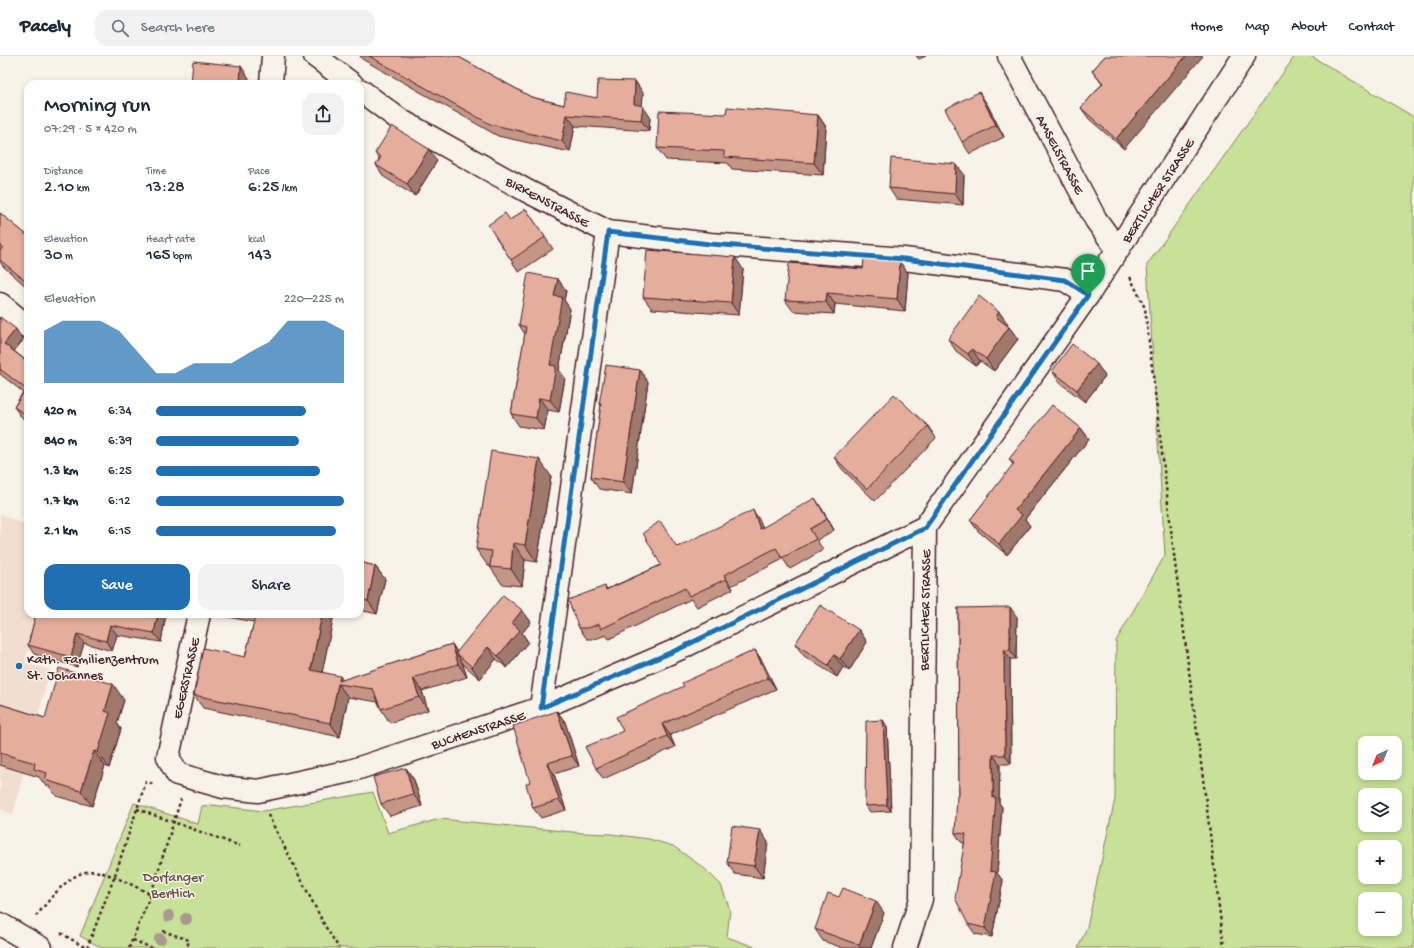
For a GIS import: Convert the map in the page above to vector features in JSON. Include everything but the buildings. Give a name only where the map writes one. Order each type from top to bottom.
[{"type":"street","points":[[271,80],[273,56]]},
{"type":"street","points":[[315,56],[347,80]]},
{"type":"street","name":"AMSELSTRASSE","points":[[1009,56],[1096,220],[1118,250]]},
{"type":"street","name":"BERTLICHER STRASSE","points":[[905,948],[921,899],[925,528],[1088,295],[1244,56]]},
{"type":"street","name":"BIRKENSTRASSE","points":[[364,93],[400,120],[528,191],[608,232],[710,244],[904,259],[1027,275],[1065,280],[1088,295]]},
{"type":"street","points":[[541,708],[608,232]]},
{"type":"street","points":[[0,304],[24,324]]},
{"type":"street","name":"BUCHENSTRASSE","points":[[171,742],[168,757],[177,774],[223,787],[258,791],[350,771],[541,708],[679,649],[925,528]]},
{"type":"street","name":"EGERSTRASSE","points":[[171,742],[198,618]]},
{"type":"street","points":[[0,924],[41,948]]},
{"type":"path","points":[[1118,250],[1145,308],[1175,563],[1210,825],[1224,948]]},
{"type":"path","points":[[129,948],[151,894],[180,801],[190,778]]},
{"type":"path","points":[[54,929],[87,948],[114,878],[146,782],[161,787]]},
{"type":"path","points":[[258,791],[269,818],[325,926],[339,948]]},
{"type":"path","points":[[137,809],[240,846]]},
{"type":"path","points":[[42,921],[35,917],[60,888],[75,876],[88,872],[99,872],[151,894]]},
{"type":"path","points":[[163,931],[189,940],[187,948]]},
{"type":"path","points":[[133,940],[152,948]]},
{"type":"shaded area","name":"Kath. Familienzentrum St. Johannes","points":[[0,514],[24,524],[24,618],[38,618],[25,663],[50,670],[13,814],[0,809]]},
{"type":"green space","points":[[1295,56],[1311,56],[1414,117],[1414,948],[1078,948],[1087,927],[1115,799],[1116,641],[1165,555],[1147,265]]},
{"type":"green space","name":"Dorfanger Bertlich","points":[[373,792],[388,833],[440,819],[583,833],[611,834],[649,839],[673,846],[705,869],[721,885],[730,910],[727,937],[758,948],[102,948],[80,936],[134,803],[198,824],[202,806],[212,805],[263,811]]},
{"type":"place","name":"Kath. Familienzentrum St. Johannes","points":[[19,666]]},
{"type":"route","points":[[608,232],[710,244],[904,259],[1065,280],[1088,295],[925,528],[679,649],[541,708],[572,478],[608,232]]}]
